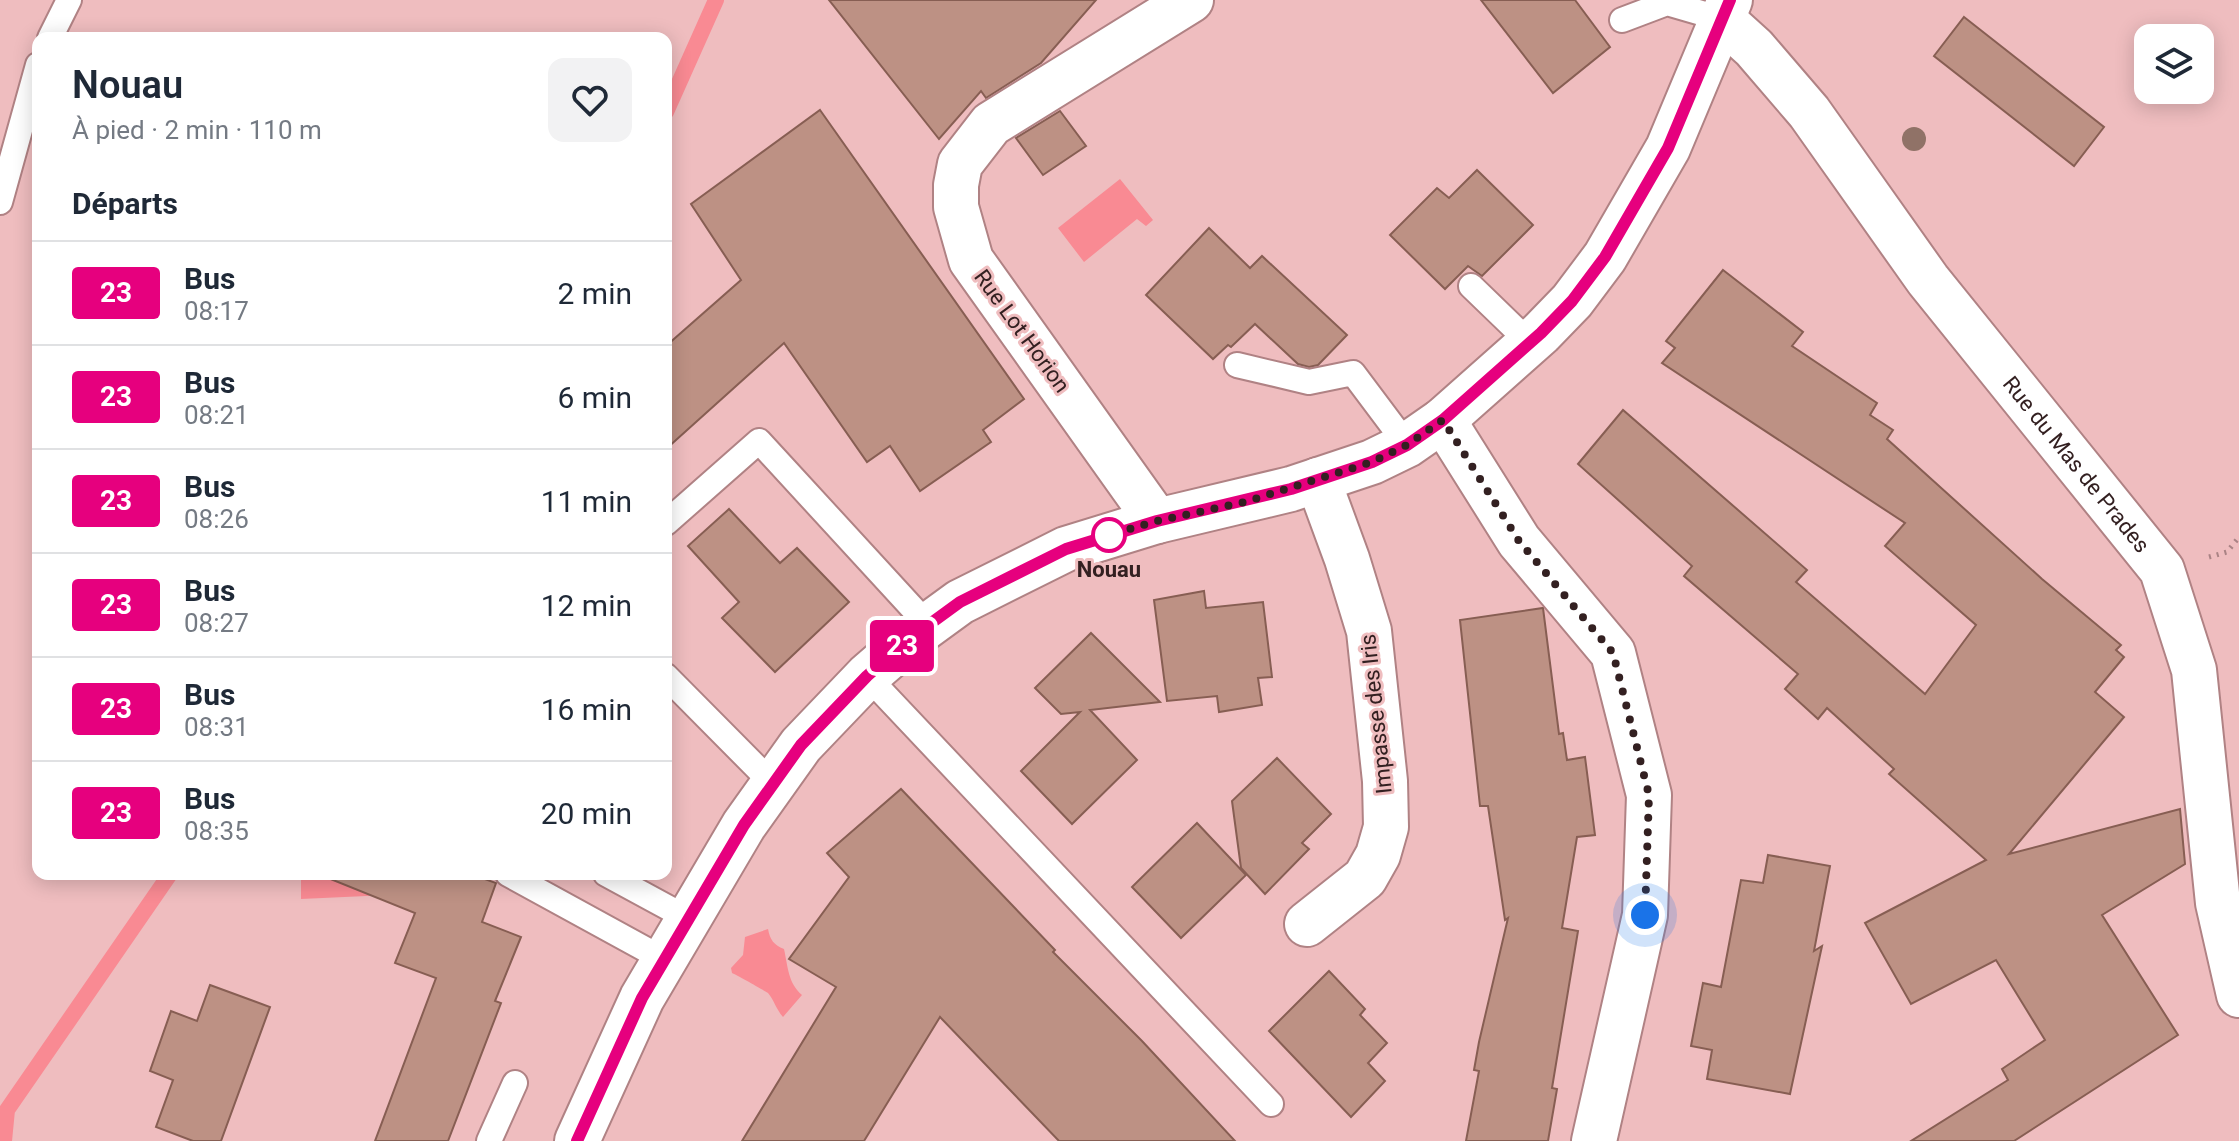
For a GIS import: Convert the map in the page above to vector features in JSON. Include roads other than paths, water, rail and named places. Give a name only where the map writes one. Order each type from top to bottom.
[{"type":"street","name":"Rue Lot Horion","points":[[1157,521],[971,260],[956,207],[956,185],[960,164],[991,124],[1191,0]]},
{"type":"street","points":[[577,1141],[642,998],[744,825],[801,745],[867,676],[960,602],[1066,549],[1157,521],[1245,502],[1372,462],[1407,445],[1443,420],[1572,301],[1605,257],[1668,148],[1726,10]]},
{"type":"street","name":"Rue du Mas de Prades","points":[[1726,10],[1809,112],[1928,280],[2162,570],[2194,670],[2218,903],[2239,995]]},
{"type":"street","points":[[1443,420],[1519,541],[1613,653],[1649,795],[1645,915],[1594,1141]]},
{"type":"street","name":"Impasse des Iris","points":[[1307,924],[1365,878],[1378,855],[1386,827],[1385,781],[1369,631],[1318,480]]},
{"type":"lane","points":[[53,32],[69,0]]},
{"type":"lane","points":[[1622,20],[1667,3],[1726,10]]},
{"type":"lane","points":[[0,202],[32,87]]},
{"type":"lane","points":[[1471,286],[1530,343]]},
{"type":"lane","points":[[1237,365],[1309,382],[1353,373],[1407,445]]},
{"type":"lane","points":[[672,518],[759,441],[928,625]]},
{"type":"lane","points":[[867,676],[1271,1104]]},
{"type":"lane","points":[[672,682],[773,784]]},
{"type":"lane","points":[[519,880],[665,960]]},
{"type":"lane","points":[[617,880],[689,919]]},
{"type":"lane","points":[[489,1141],[515,1083]]},
{"type":"waterway","points":[[672,99],[716,0]]},
{"type":"waterway","points":[[4,1141],[7,1110],[166,880]]},
{"type":"place","name":"Nouau","points":[[1109,535]]}]
